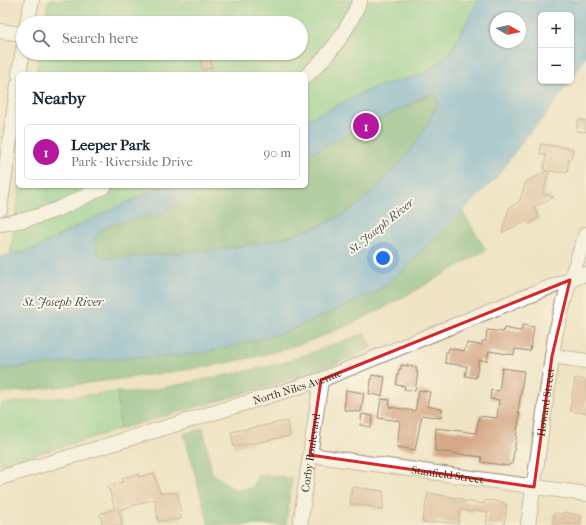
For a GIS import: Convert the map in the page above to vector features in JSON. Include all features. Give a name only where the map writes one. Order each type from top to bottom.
[{"type":"street","points":[[29,16],[32,0]]},
{"type":"street","points":[[308,74],[328,56],[341,39],[353,19],[360,0]]},
{"type":"street","points":[[0,31],[16,33]]},
{"type":"street","points":[[19,72],[21,60]]},
{"type":"street","points":[[0,209],[16,98]]},
{"type":"street","points":[[0,224],[34,219],[71,205],[101,188]]},
{"type":"street","name":"Howard Street","points":[[528,525],[552,356],[561,308],[586,234]]},
{"type":"street","name":"North Niles Avenue","points":[[0,478],[321,380],[526,296],[586,274]]},
{"type":"street","points":[[552,356],[586,361]]},
{"type":"street","name":"Corby Boulevard","points":[[300,525],[321,380]]},
{"type":"street","name":"Stanfield Street","points":[[310,455],[586,494]]},
{"type":"highlighted area","points":[[570,280],[552,356],[534,487],[310,455],[321,380]]},
{"type":"shaded area","points":[[0,0],[17,0],[12,18],[0,17]]},
{"type":"green space","points":[[49,0],[479,0],[449,53],[439,62],[395,170],[308,186],[308,72],[36,72],[39,60],[308,60],[308,16],[46,16]]},
{"type":"green space","points":[[431,94],[437,97],[438,102],[428,123],[409,153],[394,171],[370,195],[358,205],[339,217],[286,237],[230,248],[118,258],[106,258],[97,253],[96,238],[101,230],[210,188],[308,188],[308,154]]},
{"type":"green space","points":[[20,188],[299,188],[68,231],[34,249],[10,255]]},
{"type":"green space","points":[[462,211],[486,250],[381,309],[315,339],[275,352],[213,365],[112,380],[0,393],[0,369],[70,362],[141,357],[170,357],[283,333],[374,293],[393,280]]},
{"type":"green space","points":[[365,333],[372,347],[312,374],[120,429],[117,392],[142,392],[280,364]]},
{"type":"green space","points":[[117,392],[120,429],[0,465],[0,404]]},
{"type":"green space","points":[[203,428],[212,473],[236,491],[253,487],[258,474],[292,478],[286,525],[209,525],[184,434]]},
{"type":"water","name":"St. Joseph River","points":[[479,0],[586,0],[586,56],[574,75],[574,12],[538,12],[538,84],[568,84],[543,119],[528,134],[495,179],[393,280],[374,293],[283,333],[207,352],[170,357],[141,357],[70,362],[0,369],[0,257],[34,249],[89,220],[159,188],[210,188],[189,197],[161,213],[111,225],[101,230],[96,238],[97,253],[106,258],[118,258],[231,248],[286,237],[339,217],[351,210],[367,197],[403,160],[417,141],[435,110],[437,103],[437,98],[434,95],[428,95],[308,154],[308,119],[371,89],[426,73],[450,53]]},
{"type":"building","points":[[200,60],[210,60],[212,68],[203,70]]},
{"type":"building","points":[[578,120],[586,121],[586,132],[576,131]]},
{"type":"building","points":[[541,144],[573,149],[571,159],[569,159],[567,173],[549,171],[543,194],[554,197],[534,207],[539,218],[529,224],[527,220],[502,233],[509,208],[519,202],[526,182],[547,171],[544,170],[546,155],[540,154]]},
{"type":"building","points":[[522,325],[534,327],[530,351],[515,349],[514,355],[489,351],[487,361],[479,360],[476,378],[465,376],[467,366],[445,363],[446,352],[448,352],[449,348],[464,351],[467,343],[482,345],[482,341],[486,341],[487,330],[503,332],[504,328],[519,331],[522,330]]},
{"type":"building","points":[[401,365],[417,367],[416,372],[418,372],[415,391],[404,389],[405,386],[396,385]]},
{"type":"building","points":[[502,368],[524,371],[518,413],[520,413],[512,464],[509,464],[509,466],[481,462],[482,457],[435,451],[436,428],[476,433],[479,416],[497,418],[499,400],[490,399],[491,390],[499,391]]},
{"type":"building","points":[[372,375],[385,377],[382,396],[369,394]]},
{"type":"building","points":[[575,378],[586,380],[586,413],[570,411]]},
{"type":"building","points":[[346,390],[364,393],[361,412],[344,410]]},
{"type":"building","points":[[419,390],[430,392],[427,406],[442,409],[441,418],[422,415],[415,450],[397,447],[400,421],[378,418],[381,399],[390,400],[389,407],[415,411]]},
{"type":"building","points":[[362,414],[373,416],[371,427],[360,425]]},
{"type":"building","points":[[287,421],[290,436],[234,447],[231,432]]},
{"type":"building","points":[[154,473],[160,493],[178,493],[181,519],[158,521],[155,499],[119,510],[123,525],[103,525],[100,514],[115,509],[108,486],[123,482],[122,478],[138,474],[139,477]]},
{"type":"building","points":[[352,487],[383,491],[383,510],[374,509],[374,507],[350,504]]},
{"type":"building","points":[[428,493],[462,499],[462,501],[484,504],[485,501],[490,500],[504,503],[507,505],[504,525],[486,525],[488,512],[473,510],[473,512],[460,510],[458,524],[434,521],[434,523],[422,522]]},
{"type":"building","points":[[564,512],[581,516],[580,525],[553,524],[554,513],[564,514]]},
{"type":"place","name":"Leeper Park","points":[[366,126]]}]
